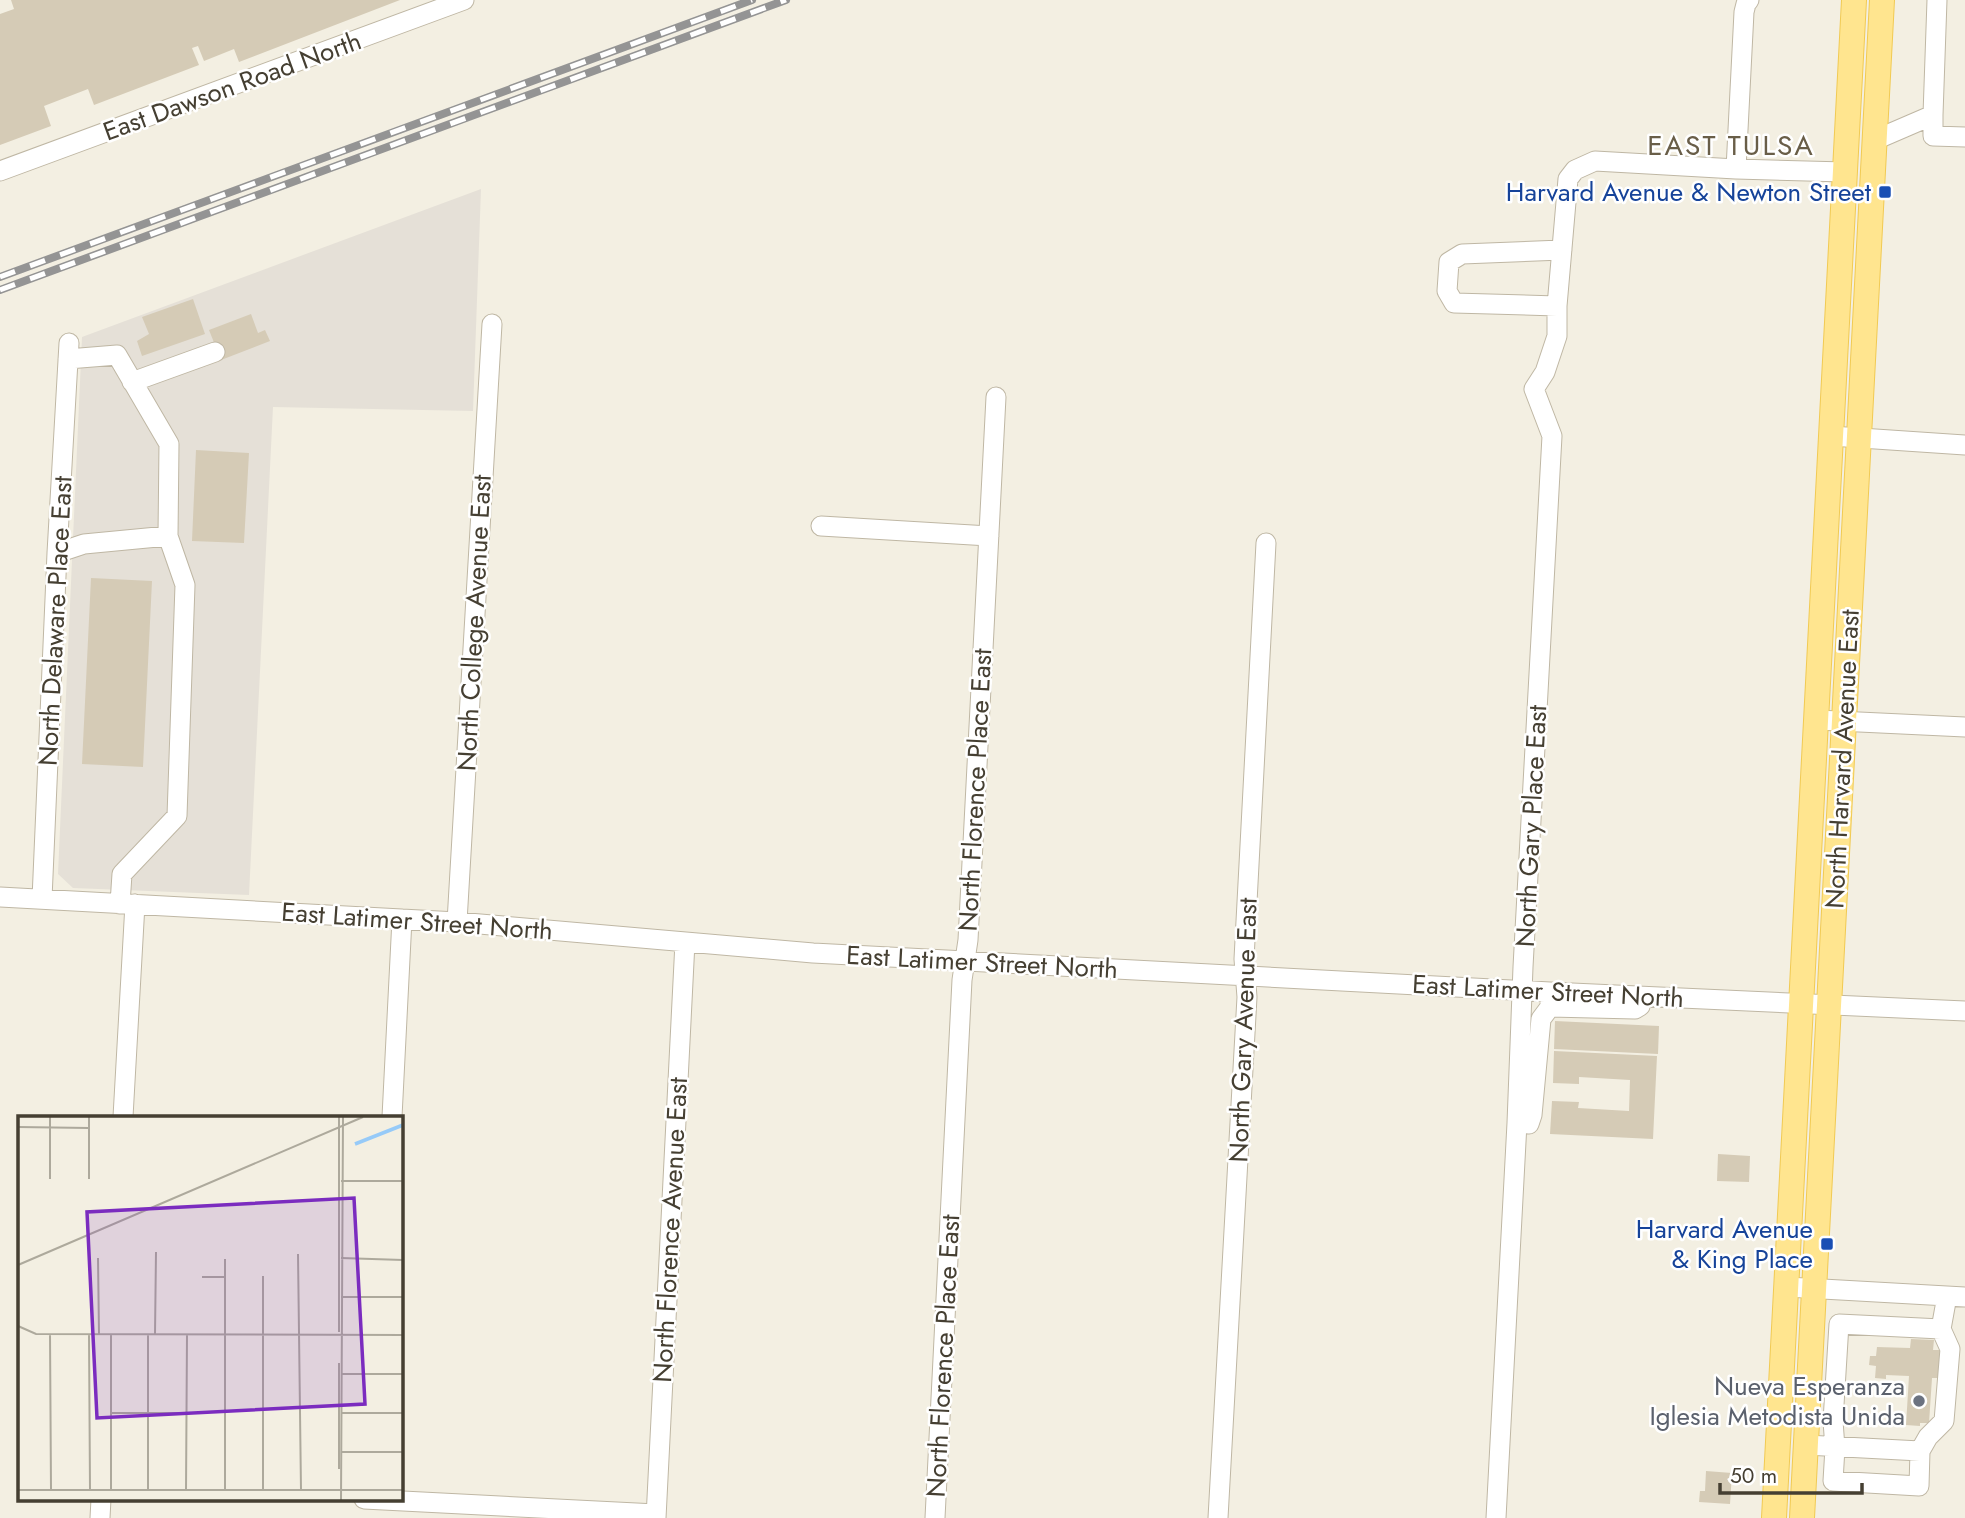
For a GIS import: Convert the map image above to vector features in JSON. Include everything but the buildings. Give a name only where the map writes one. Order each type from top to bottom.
[{"type":"main road","name":"North Harvard Avenue East","points":[[1774,1518],[1854,0]]},
{"type":"main road","name":"North Harvard Avenue East","points":[[1801,1518],[1882,0]]},
{"type":"main road","points":[[1845,172],[1874,172]]},
{"type":"street","name":"East Dawson Road North","points":[[0,172],[464,0]]},
{"type":"street","points":[[1736,169],[1744,12],[1749,0]]},
{"type":"street","points":[[1937,0],[1933,136],[1965,137]]},
{"type":"street","points":[[1875,139],[1933,115]]},
{"type":"street","points":[[1562,250],[1462,254],[1449,262],[1447,290],[1454,303],[1557,306],[1562,250],[1568,179],[1575,170],[1595,161],[1845,172]]},
{"type":"street","name":"North Gary Place East","points":[[1496,1518],[1552,436],[1534,389],[1545,372],[1557,337],[1557,306]]},
{"type":"street","name":"North College Avenue East","points":[[457,922],[492,324]]},
{"type":"street","name":"North Delaware Place East","points":[[42,899],[69,351],[117,355],[132,382]]},
{"type":"street","points":[[123,1116],[127,904],[122,874],[177,816],[185,584],[168,536],[169,444],[132,382],[215,352]]},
{"type":"street","name":"North Florence Place East","points":[[935,1518],[962,980],[968,940],[996,397]]},
{"type":"street","points":[[1831,436],[1965,445]]},
{"type":"street","points":[[821,526],[989,536]]},
{"type":"street","points":[[57,553],[84,544],[168,536]]},
{"type":"street","name":"North Gary Avenue East","points":[[1218,1518],[1246,1010],[1244,959],[1266,543]]},
{"type":"street","points":[[1817,720],[1965,727]]},
{"type":"street","name":"East Latimer Street North","points":[[0,897],[457,922],[813,953],[1522,990],[1550,999],[1640,996],[1965,1012]]},
{"type":"street","points":[[392,1116],[402,919]]},
{"type":"street","name":"North Florence Avenue East","points":[[656,1516],[685,942]]},
{"type":"street","points":[[1517,1123],[1529,1124],[1532,1115],[1541,1019],[1550,999]]},
{"type":"street","points":[[1787,1287],[1956,1296],[1941,1329],[1950,1349],[1944,1421],[1928,1437],[1920,1451],[1919,1486],[1833,1481],[1833,1420],[1839,1324],[1941,1329]]},
{"type":"street","points":[[1806,1446],[1920,1451]]},
{"type":"street","points":[[100,1518],[101,1500]]},
{"type":"street","points":[[371,1518],[372,1500]]},
{"type":"street","points":[[389,1500],[656,1516]]},
{"type":"shaded area","points":[[481,189],[473,411],[273,407],[249,895],[73,888],[58,874],[82,337]]},
{"type":"railway","points":[[0,277],[752,0]]},
{"type":"railway","points":[[0,290],[786,0]]},
{"type":"place","name":"Harvard Avenue & Newton Street","points":[[1885,192]]},
{"type":"place","name":"Harvard Avenue & King Place","points":[[1827,1244]]},
{"type":"place","name":"Nueva Esperanza Iglesia Metodista Unida","points":[[1919,1401]]},
{"type":"district","name":"EAST TULSA","points":[[1731,145]]}]
